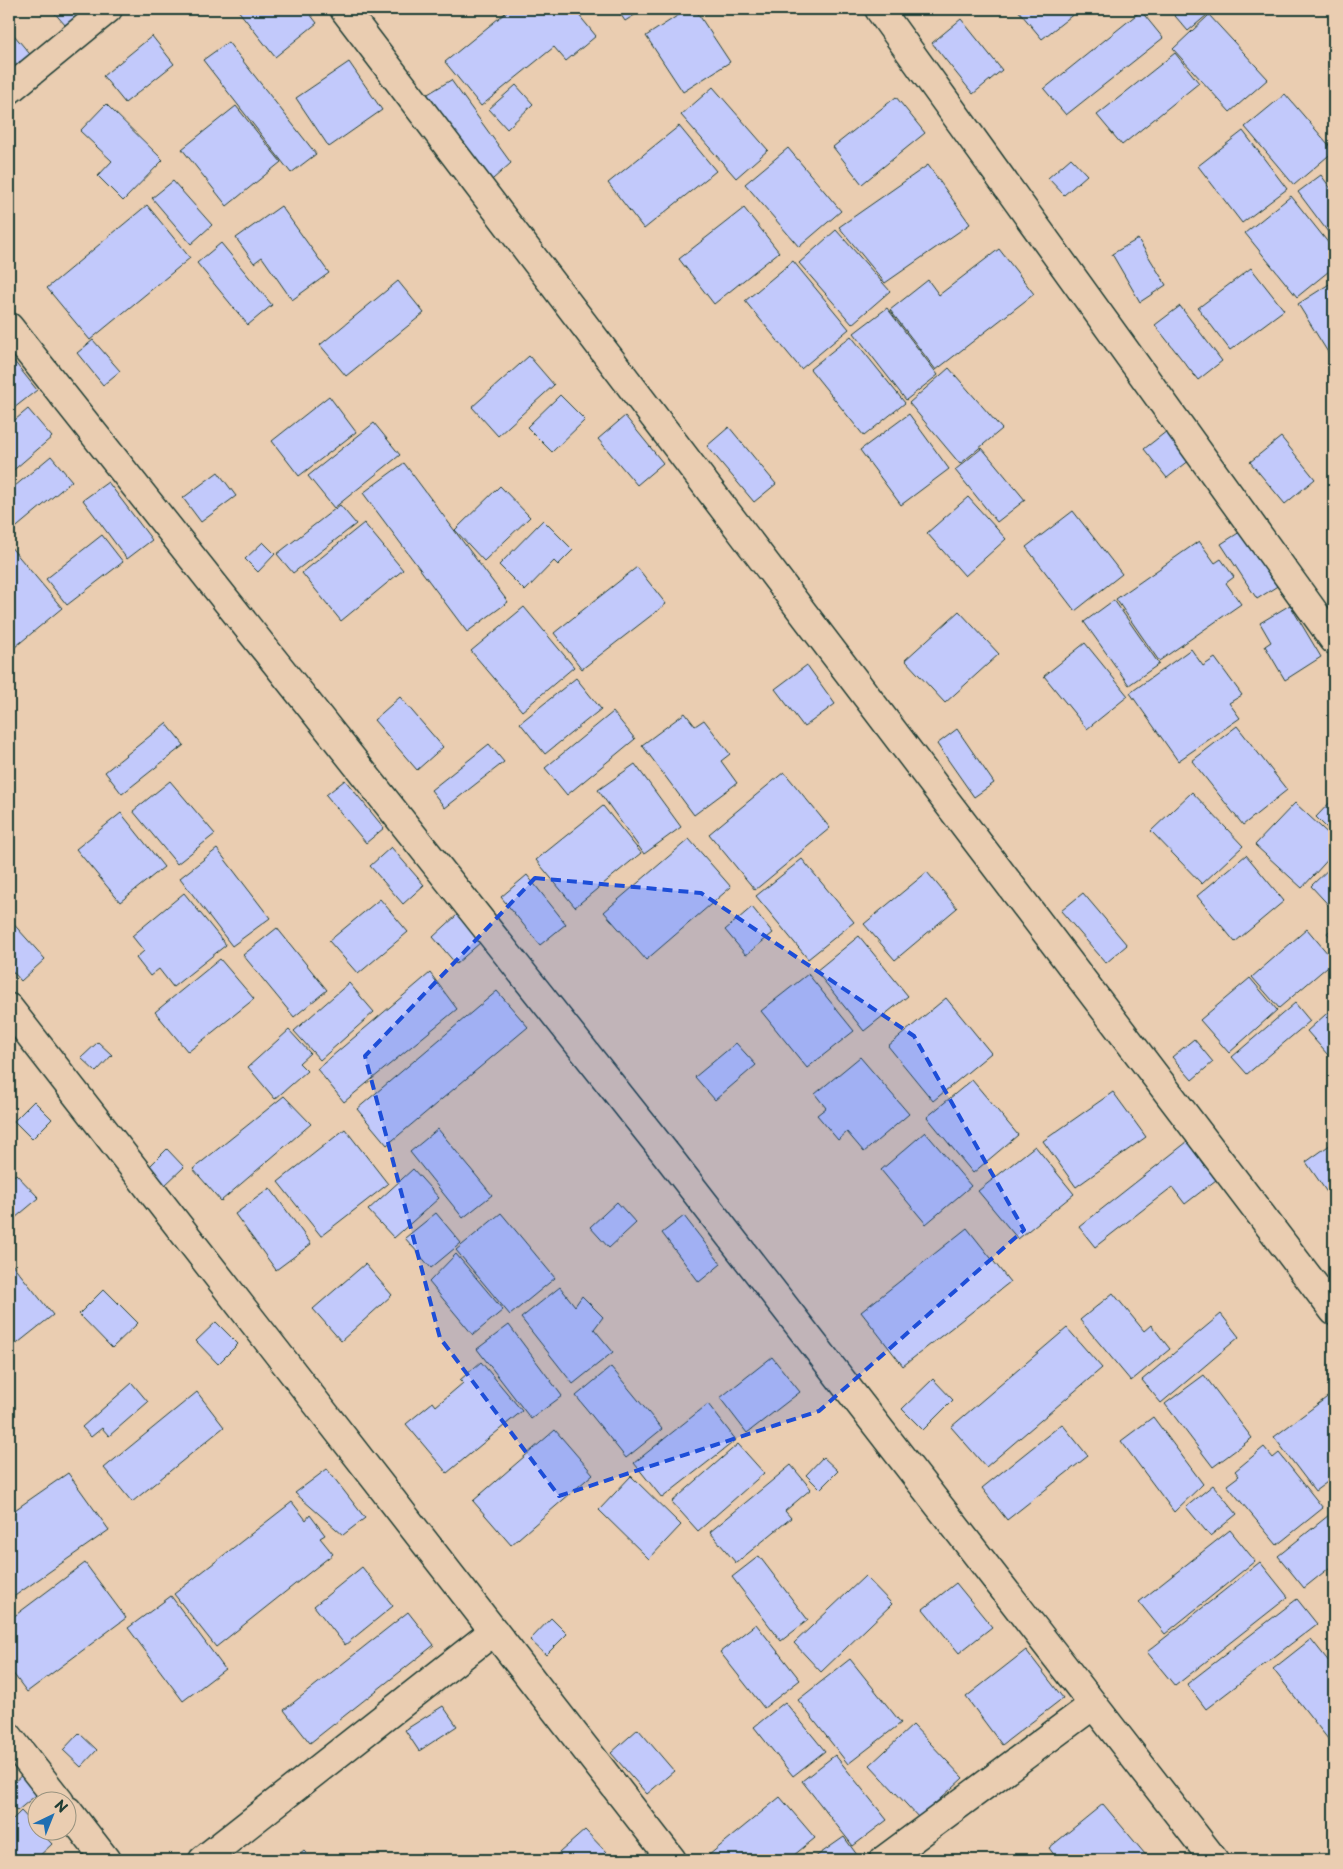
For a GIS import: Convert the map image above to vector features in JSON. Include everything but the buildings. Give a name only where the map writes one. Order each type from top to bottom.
[{"type":"street","points":[[9,90],[108,9]]},
{"type":"street","points":[[344,9],[1334,1311]]},
{"type":"street","points":[[879,9],[1334,640]]},
{"type":"street","points":[[9,327],[666,1154],[1214,1860]]},
{"type":"street","points":[[9,1008],[672,1860]]},
{"type":"street","points":[[203,1860],[494,1631]]},
{"type":"street","points":[[884,1860],[1093,1705]]},
{"type":"street","points":[[9,1737],[52,1792]]},
{"type":"street","points":[[78,1824],[106,1860]]},
{"type":"highlighted area","points":[[535,878],[701,893],[914,1036],[1024,1230],[819,1411],[559,1496],[440,1338],[365,1056]]}]
